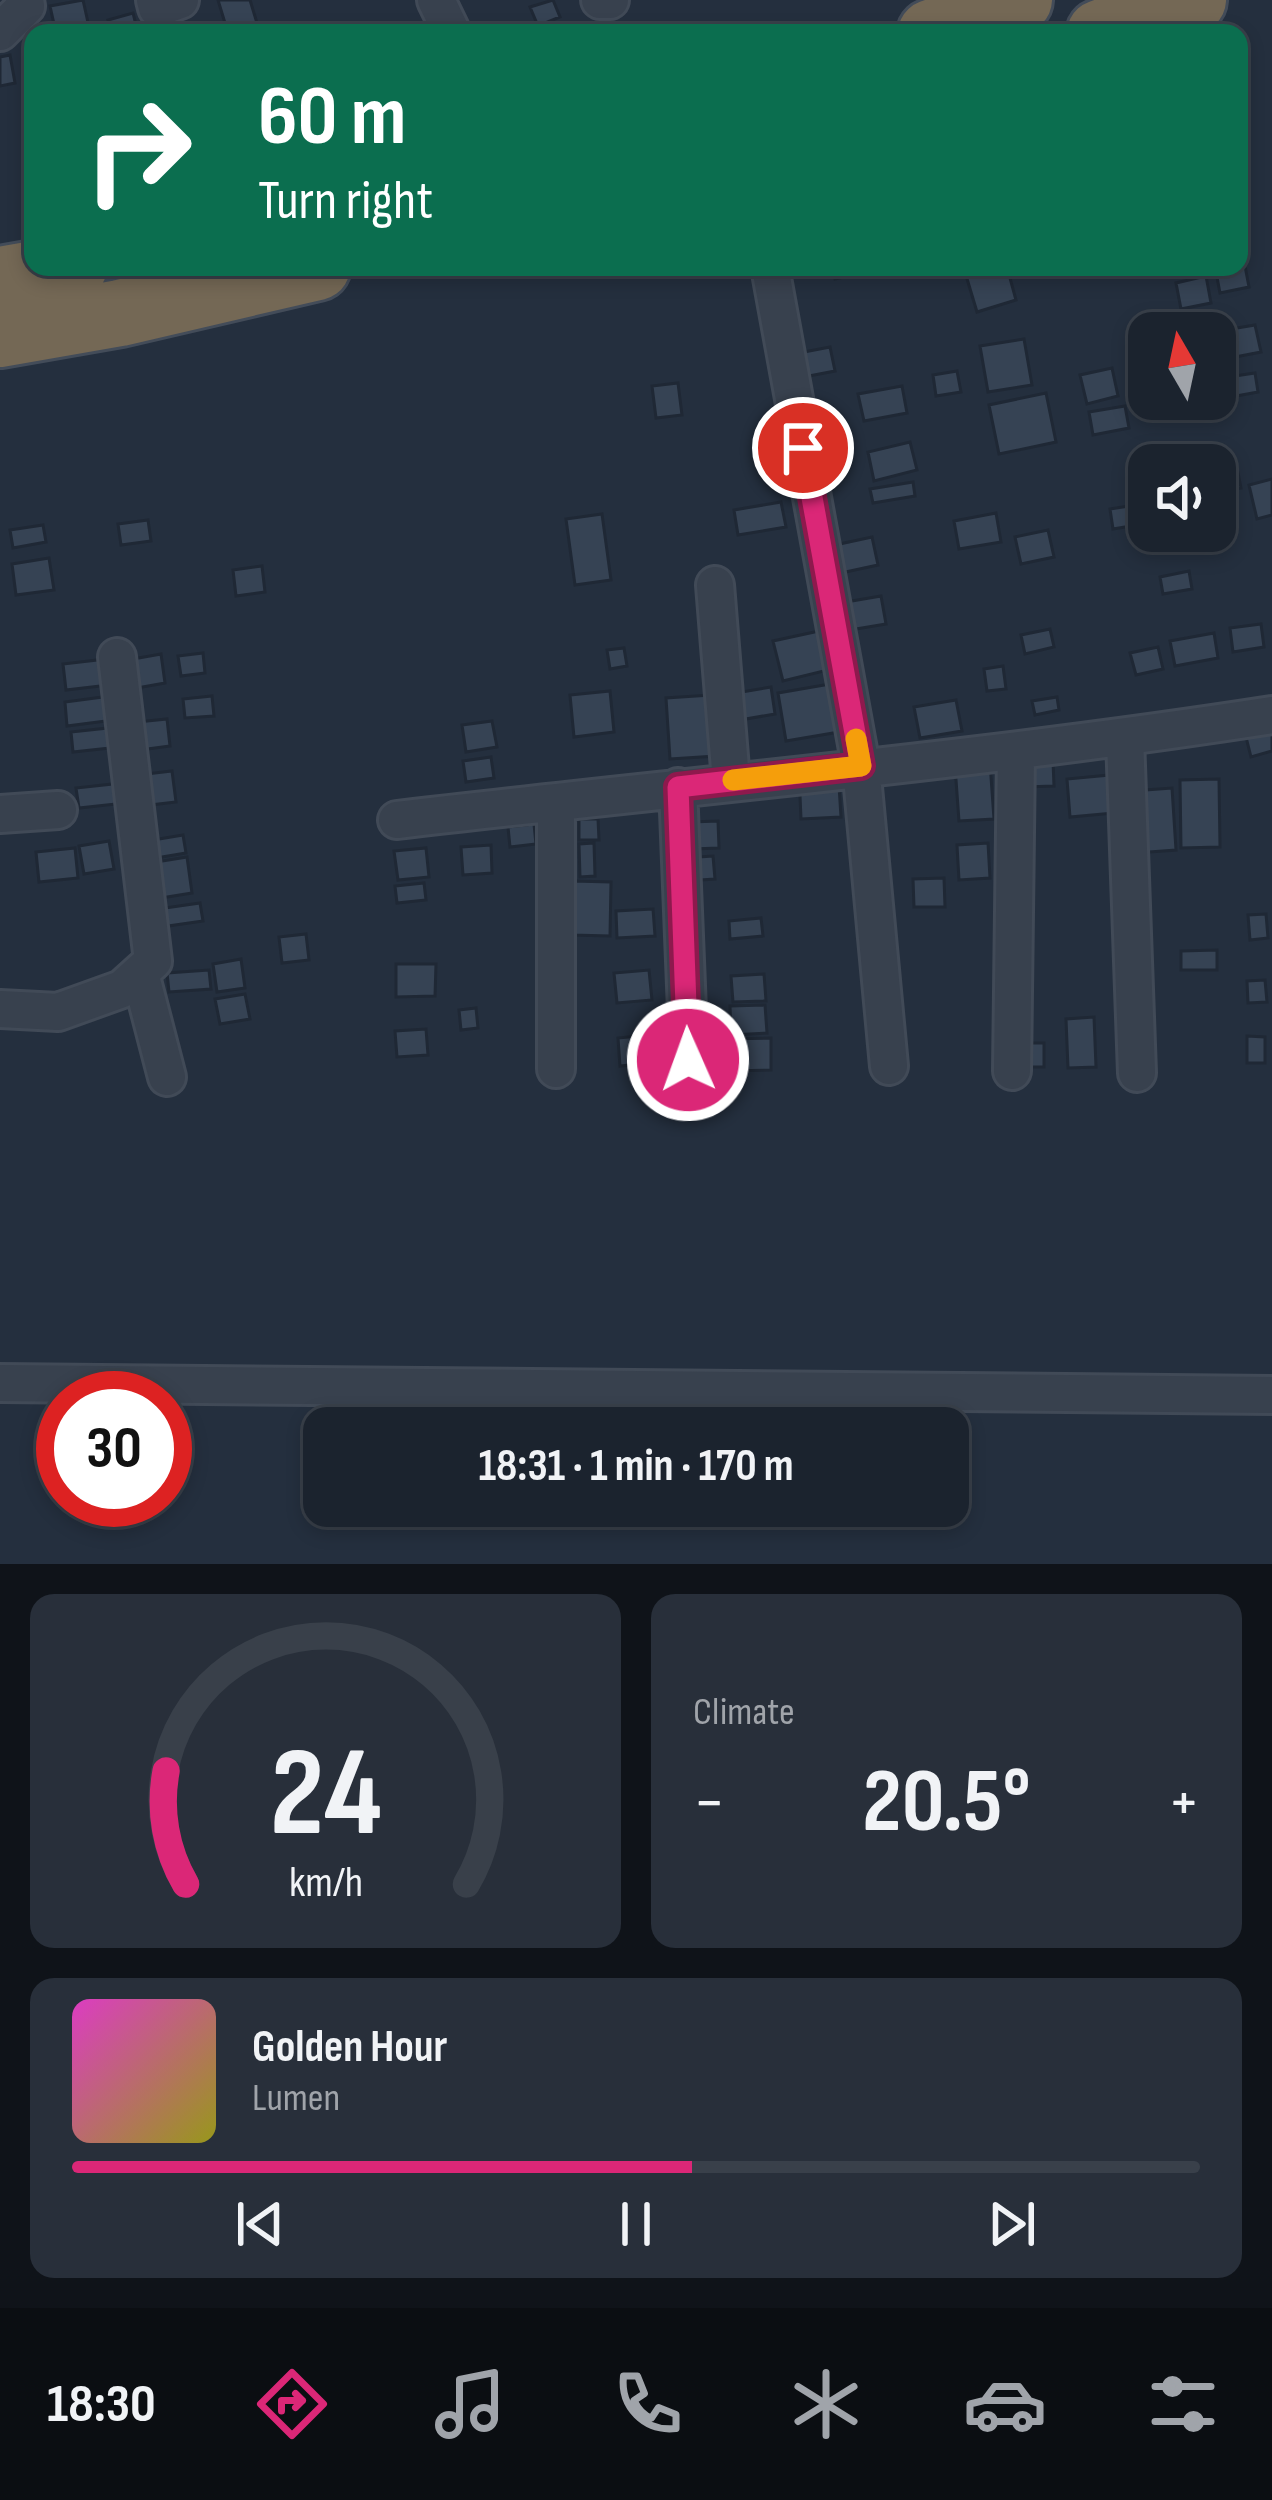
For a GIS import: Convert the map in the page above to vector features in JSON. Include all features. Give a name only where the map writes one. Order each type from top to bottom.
[{"type":"highway","points":[[955,24],[1019,0]]},
{"type":"highway","points":[[1125,24],[1193,0]]},
{"type":"highway","points":[[0,334],[120,313],[278,276]]},
{"type":"street","points":[[0,32],[26,6],[25,0]]},
{"type":"street","points":[[155,0],[157,8],[180,0]]},
{"type":"street","points":[[600,0],[610,0]]},
{"type":"street","points":[[772,276],[861,766],[890,1066]]},
{"type":"street","points":[[715,585],[731,781]]},
{"type":"street","points":[[0,1009],[58,1012],[122,989],[153,962],[117,657]]},
{"type":"street","points":[[397,820],[861,766],[1016,753],[1272,715]]},
{"type":"street","points":[[1125,737],[1137,1073]]},
{"type":"street","points":[[1012,1072],[1016,753]]},
{"type":"street","points":[[678,787],[688,1060]]},
{"type":"street","points":[[556,802],[556,1069]]},
{"type":"street","points":[[0,814],[58,810]]},
{"type":"street","points":[[140,973],[167,1077]]},
{"type":"street","points":[[0,1383],[1272,1395]]},
{"type":"building","points":[[83,0],[88,24],[54,24],[50,6]]},
{"type":"building","points":[[218,0],[250,0],[257,24],[225,24]]},
{"type":"building","points":[[553,0],[560,17],[537,24],[530,7]]},
{"type":"building","points":[[133,13],[136,24],[109,24],[108,20]]},
{"type":"building","points":[[10,55],[15,83],[0,86],[0,57]]},
{"type":"building","points":[[966,276],[1009,276],[1016,300],[977,312]]},
{"type":"building","points":[[1206,276],[1211,303],[1181,309],[1176,283]]},
{"type":"building","points":[[1217,276],[1247,276],[1249,287],[1220,293]]},
{"type":"building","points":[[1255,325],[1261,352],[1236,357],[1236,328]]},
{"type":"building","points":[[1024,339],[1032,385],[988,392],[980,346]]},
{"type":"building","points":[[830,347],[835,371],[809,376],[804,352]]},
{"type":"building","points":[[1112,368],[1118,396],[1087,404],[1080,375]]},
{"type":"building","points":[[957,371],[961,392],[936,396],[933,375]]},
{"type":"building","points":[[1255,373],[1258,392],[1236,396],[1236,376]]},
{"type":"building","points":[[678,383],[682,415],[656,418],[652,386]]},
{"type":"building","points":[[902,386],[907,413],[864,421],[858,394]]},
{"type":"building","points":[[1046,393],[1056,442],[999,454],[989,405]]},
{"type":"building","points":[[1125,406],[1129,428],[1093,435],[1089,412]]},
{"type":"building","points":[[910,442],[917,470],[874,481],[868,452]]},
{"type":"building","points":[[1272,479],[1272,515],[1257,519],[1249,485]]},
{"type":"building","points":[[913,482],[915,496],[873,503],[870,489]]},
{"type":"building","points":[[781,502],[786,527],[738,535],[734,510]]},
{"type":"building","points":[[1128,506],[1128,526],[1113,529],[1110,509]]},
{"type":"building","points":[[996,513],[1001,542],[959,549],[954,521]]},
{"type":"building","points":[[602,514],[611,580],[575,585],[566,519]]},
{"type":"building","points":[[148,520],[151,541],[121,545],[118,524]]},
{"type":"building","points":[[43,525],[46,542],[13,548],[10,530]]},
{"type":"building","points":[[1048,530],[1054,557],[1021,564],[1015,537]]},
{"type":"building","points":[[872,537],[878,565],[841,573],[835,545]]},
{"type":"building","points":[[49,558],[54,590],[16,595],[12,564]]},
{"type":"building","points":[[262,566],[265,592],[236,596],[233,570]]},
{"type":"building","points":[[1189,571],[1192,589],[1163,594],[1160,577]]},
{"type":"building","points":[[881,596],[886,624],[850,630],[846,602]]},
{"type":"building","points":[[1261,624],[1264,647],[1233,652],[1230,628]]},
{"type":"building","points":[[1050,629],[1054,647],[1025,654],[1021,635]]},
{"type":"building","points":[[819,631],[828,670],[783,681],[773,641]]},
{"type":"building","points":[[1214,633],[1218,658],[1175,666],[1170,641]]},
{"type":"building","points":[[1158,647],[1163,669],[1136,675],[1130,653]]},
{"type":"building","points":[[624,648],[627,666],[610,669],[607,650]]},
{"type":"building","points":[[203,653],[205,673],[181,676],[178,656]]},
{"type":"building","points":[[161,654],[165,683],[137,688],[133,659]]},
{"type":"building","points":[[106,659],[109,685],[66,690],[63,664]]},
{"type":"building","points":[[1003,666],[1006,689],[987,691],[984,669]]},
{"type":"building","points":[[830,684],[839,732],[786,741],[778,693]]},
{"type":"building","points":[[771,687],[775,714],[734,721],[730,694]]},
{"type":"building","points":[[610,691],[614,732],[574,737],[570,695]]},
{"type":"building","points":[[711,695],[716,756],[670,759],[666,698]]},
{"type":"building","points":[[212,696],[214,716],[185,718],[183,699]]},
{"type":"building","points":[[103,697],[106,721],[67,726],[65,702]]},
{"type":"building","points":[[1057,697],[1059,710],[1035,715],[1032,701]]},
{"type":"building","points":[[956,700],[962,731],[920,738],[914,707]]},
{"type":"building","points":[[167,719],[170,746],[140,750],[137,722]]},
{"type":"building","points":[[492,721],[497,747],[466,752],[462,725]]},
{"type":"building","points":[[1272,726],[1272,751],[1251,757],[1245,733]]},
{"type":"building","points":[[108,728],[110,748],[73,752],[71,732]]},
{"type":"building","points":[[491,757],[494,778],[466,782],[463,761]]},
{"type":"building","points":[[1053,761],[1054,786],[1024,787],[1023,763]]},
{"type":"building","points":[[990,763],[994,819],[959,821],[955,766]]},
{"type":"building","points":[[838,770],[841,817],[801,819],[799,772]]},
{"type":"building","points":[[172,771],[176,802],[150,805],[146,774]]},
{"type":"building","points":[[1110,775],[1114,813],[1070,817],[1067,779]]},
{"type":"building","points":[[1219,779],[1220,847],[1181,848],[1180,780]]},
{"type":"building","points":[[113,784],[116,804],[79,808],[76,788]]},
{"type":"building","points":[[1172,788],[1176,850],[1136,853],[1132,791]]},
{"type":"building","points":[[579,819],[598,819],[599,840],[579,840]]},
{"type":"building","points":[[718,821],[719,848],[692,849],[691,822]]},
{"type":"building","points":[[534,824],[536,844],[510,847],[508,827]]},
{"type":"building","points":[[183,835],[186,853],[156,858],[153,840]]},
{"type":"building","points":[[109,841],[114,869],[84,874],[79,846]]},
{"type":"building","points":[[594,843],[595,876],[580,877],[579,844]]},
{"type":"building","points":[[988,843],[990,878],[959,880],[957,845]]},
{"type":"building","points":[[491,845],[492,873],[463,875],[461,847]]},
{"type":"building","points":[[75,848],[78,878],[39,882],[36,852]]},
{"type":"building","points":[[426,848],[429,877],[398,880],[394,851]]},
{"type":"building","points":[[713,856],[715,879],[685,881],[684,858]]},
{"type":"building","points":[[187,857],[192,893],[161,898],[156,862]]},
{"type":"building","points":[[944,878],[945,907],[914,907],[913,879]]},
{"type":"building","points":[[573,881],[611,882],[610,936],[572,935]]},
{"type":"building","points":[[424,883],[426,900],[397,903],[395,886]]},
{"type":"building","points":[[200,903],[203,921],[168,926],[165,908]]},
{"type":"building","points":[[653,909],[655,936],[617,938],[616,911]]},
{"type":"building","points":[[1266,914],[1268,938],[1250,940],[1248,915]]},
{"type":"building","points":[[761,918],[763,936],[730,939],[729,921]]},
{"type":"building","points":[[306,934],[309,960],[282,963],[279,937]]},
{"type":"building","points":[[1217,950],[1217,970],[1181,970],[1181,951]]},
{"type":"building","points":[[241,959],[245,988],[217,992],[213,964]]},
{"type":"building","points":[[396,964],[436,964],[435,996],[396,997]]},
{"type":"building","points":[[209,970],[211,989],[169,992],[167,973]]},
{"type":"building","points":[[649,970],[652,1000],[617,1003],[614,973]]},
{"type":"building","points":[[764,974],[766,1001],[733,1002],[731,976]]},
{"type":"building","points":[[1265,980],[1267,1002],[1248,1003],[1247,981]]},
{"type":"building","points":[[245,994],[250,1019],[220,1024],[215,999]]},
{"type":"building","points":[[765,1005],[767,1033],[731,1035],[730,1006]]},
{"type":"building","points":[[476,1008],[478,1028],[461,1030],[459,1010]]},
{"type":"building","points":[[1094,1017],[1096,1067],[1068,1068],[1066,1019]]},
{"type":"building","points":[[426,1029],[428,1055],[397,1057],[395,1031]]},
{"type":"building","points":[[659,1034],[662,1062],[620,1066],[618,1038]]},
{"type":"building","points":[[1247,1036],[1265,1037],[1265,1063],[1247,1063]]},
{"type":"building","points":[[771,1038],[771,1070],[726,1071],[725,1039]]},
{"type":"building","points":[[1023,1043],[1044,1043],[1044,1067],[1023,1067]]},
{"type":"slow traffic","points":[[733,780],[861,766],[856,739]]},
{"type":"route","points":[[688,1060],[678,787],[861,766],[803,448]]}]
